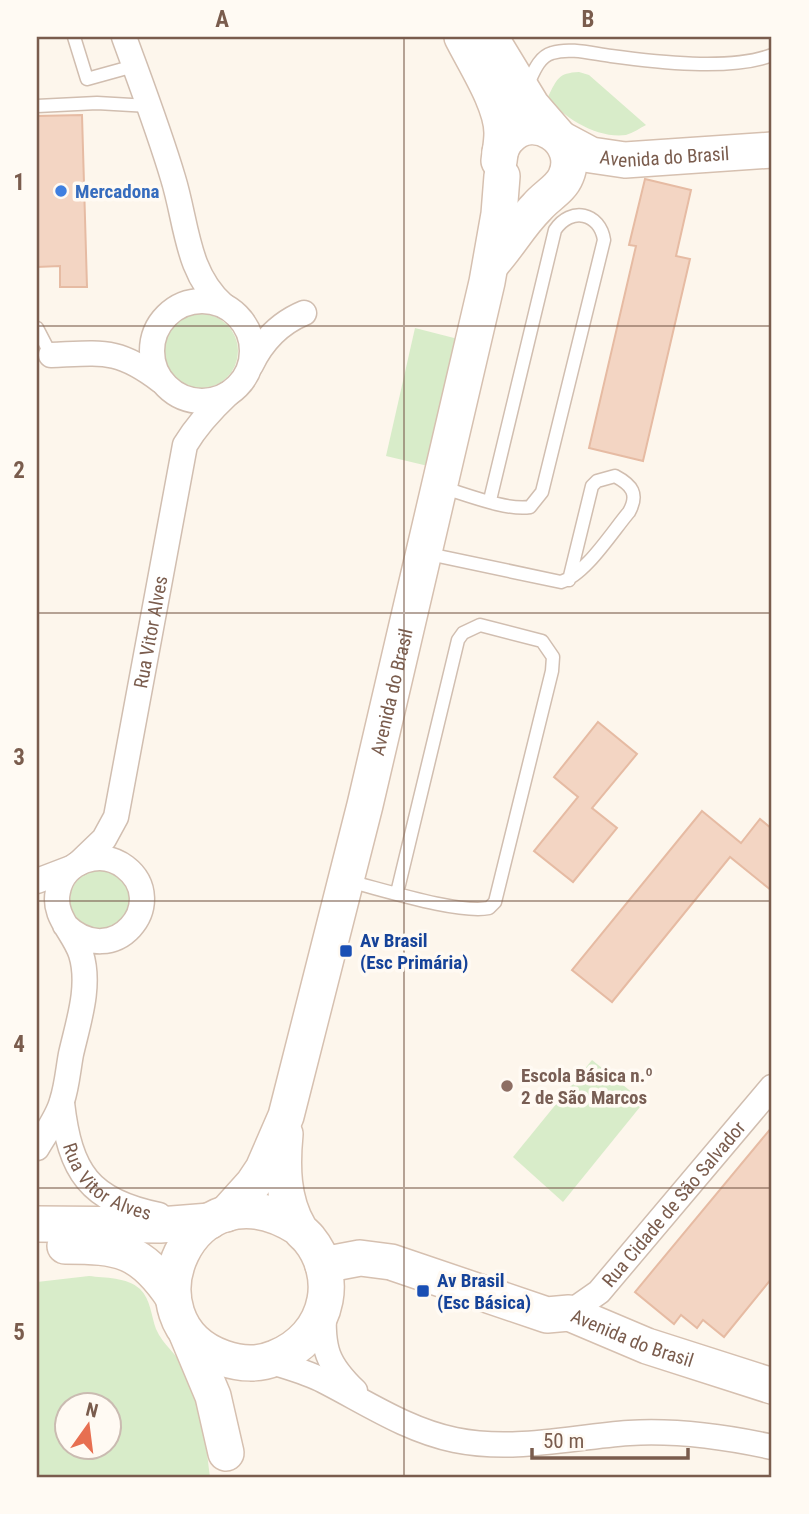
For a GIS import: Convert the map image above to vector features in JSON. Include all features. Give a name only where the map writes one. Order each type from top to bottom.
[{"type":"street","points":[[124,37],[174,181],[191,258],[213,296],[248,330],[253,354],[250,366]]},
{"type":"street","points":[[462,37],[492,97],[500,120],[501,164],[507,185],[519,194],[532,197],[545,196],[553,191]]},
{"type":"street","name":"Avenida do Brasil","points":[[490,37],[524,93],[559,138],[591,155],[625,160],[772,150]]},
{"type":"street","points":[[491,265],[524,221],[566,178],[569,166],[566,148],[559,138],[545,128],[531,127],[521,129],[509,137],[501,164]]},
{"type":"street","name":"Avenida do Brasil","points":[[209,1219],[253,1184],[263,1169],[286,1116],[346,881],[491,265],[501,164]]},
{"type":"street","name":"Rua Vitor Alves","points":[[85,985],[102,957],[138,918],[141,907],[142,897],[118,845],[116,817],[185,445],[181,421],[166,386],[156,371],[151,348],[162,320],[183,287],[191,258]]},
{"type":"street","points":[[107,353],[141,337],[187,303],[199,300],[228,308]]},
{"type":"street","name":"Rua Vitor Alves","points":[[185,445],[200,422],[246,377],[262,346],[277,330],[298,315],[228,308]]},
{"type":"street","points":[[51,355],[107,353],[142,366],[166,386],[192,400],[205,401],[228,394]]},
{"type":"street","name":"Rua Vitor Alves","points":[[37,1148],[62,1103],[85,985],[81,955],[62,920],[57,903],[58,890],[63,878],[104,839],[116,817]]},
{"type":"street","points":[[37,881],[88,859],[109,859],[128,868],[134,876]]},
{"type":"street","points":[[37,896],[82,939],[104,942],[124,934]]},
{"type":"street","name":"Rua Cidade de São Salvador","points":[[569,1313],[599,1292],[772,1087]]},
{"type":"street","name":"Rua Vitor Alves","points":[[62,1103],[71,1150],[78,1168],[96,1190],[117,1204],[138,1211],[209,1219]]},
{"type":"street","name":"Avenida do Brasil","points":[[286,1116],[282,1163],[284,1180],[299,1228],[309,1239],[323,1265],[344,1259],[376,1259],[547,1315],[569,1313],[648,1346],[772,1386]]},
{"type":"street","points":[[37,1224],[160,1225],[209,1219],[245,1210],[283,1218],[299,1228]]},
{"type":"street","points":[[209,1219],[192,1235],[180,1253],[173,1275],[178,1311],[213,1396],[226,1465]]},
{"type":"street","points":[[37,1246],[103,1246],[127,1252],[159,1276],[197,1343],[217,1356],[232,1361],[266,1361],[323,1381],[396,1420],[429,1432],[478,1443],[538,1444],[630,1433],[682,1434],[772,1447]]},
{"type":"street","points":[[323,1265],[326,1277],[323,1333],[329,1360],[338,1375],[371,1406]]},
{"type":"street","points":[[226,1465],[227,1422],[239,1392],[266,1361],[299,1345],[320,1318],[325,1301]]},
{"type":"lane","points":[[74,37],[88,79],[134,66]]},
{"type":"lane","points":[[524,93],[536,67],[543,58],[553,52],[687,63],[732,62],[772,55]]},
{"type":"lane","points":[[37,106],[97,103],[149,106]]},
{"type":"lane","points":[[439,487],[521,508],[530,507],[542,492],[604,240],[602,230],[588,217],[569,217],[555,230],[490,500]]},
{"type":"lane","points":[[37,328],[51,355]]},
{"type":"lane","points":[[424,553],[561,582],[569,580],[579,572],[635,502],[633,491],[625,481],[615,476],[597,481],[592,486],[569,580]]},
{"type":"lane","points":[[346,881],[397,893],[470,910],[489,908],[495,902],[552,671],[553,657],[542,641],[480,625],[463,633],[458,640],[397,893]]},
{"type":"green space","points":[[579,72],[589,75],[646,125],[626,135],[604,134],[582,125],[563,112],[548,97],[559,78]]},
{"type":"green space","points":[[194,314],[208,314],[222,320],[232,330],[238,351],[236,365],[222,382],[208,388],[194,388],[180,382],[170,372],[164,358],[164,344],[170,330],[180,320]]},
{"type":"green space","points":[[415,328],[458,339],[428,466],[386,456]]},
{"type":"green space","points":[[100,870],[117,875],[125,883],[130,900],[125,917],[117,925],[100,930],[83,925],[75,917],[70,900],[75,883],[83,875]]},
{"type":"green space","points":[[592,1060],[644,1102],[563,1202],[513,1157]]},
{"type":"green space","points":[[89,1276],[122,1280],[135,1285],[144,1293],[159,1335],[181,1363],[190,1382],[202,1421],[210,1477],[37,1477],[37,1282]]},
{"type":"building","name":"Mercadona","points":[[82,115],[87,287],[60,287],[60,266],[37,267],[37,116]]},
{"type":"building","points":[[645,179],[691,190],[676,256],[690,259],[643,461],[589,448],[636,246],[629,245]]},
{"type":"building","points":[[598,722],[637,754],[592,808],[617,828],[573,882],[534,851],[578,797],[554,777]]},
{"type":"building","points":[[702,811],[741,843],[760,819],[772,829],[772,891],[730,857],[612,1002],[572,970]]},
{"type":"building","points":[[772,1127],[772,1278],[724,1337],[703,1320],[697,1328],[681,1315],[674,1324],[635,1292]]},
{"type":"place","name":"Mercadona","points":[[61,191]]},
{"type":"place","name":"Av Brasil (Esc Primária)","points":[[346,951]]},
{"type":"place","name":"Escola Básica n.º 2 de São Marcos","points":[[507,1086]]},
{"type":"place","name":"Av Brasil (Esc Básica)","points":[[423,1291]]}]
